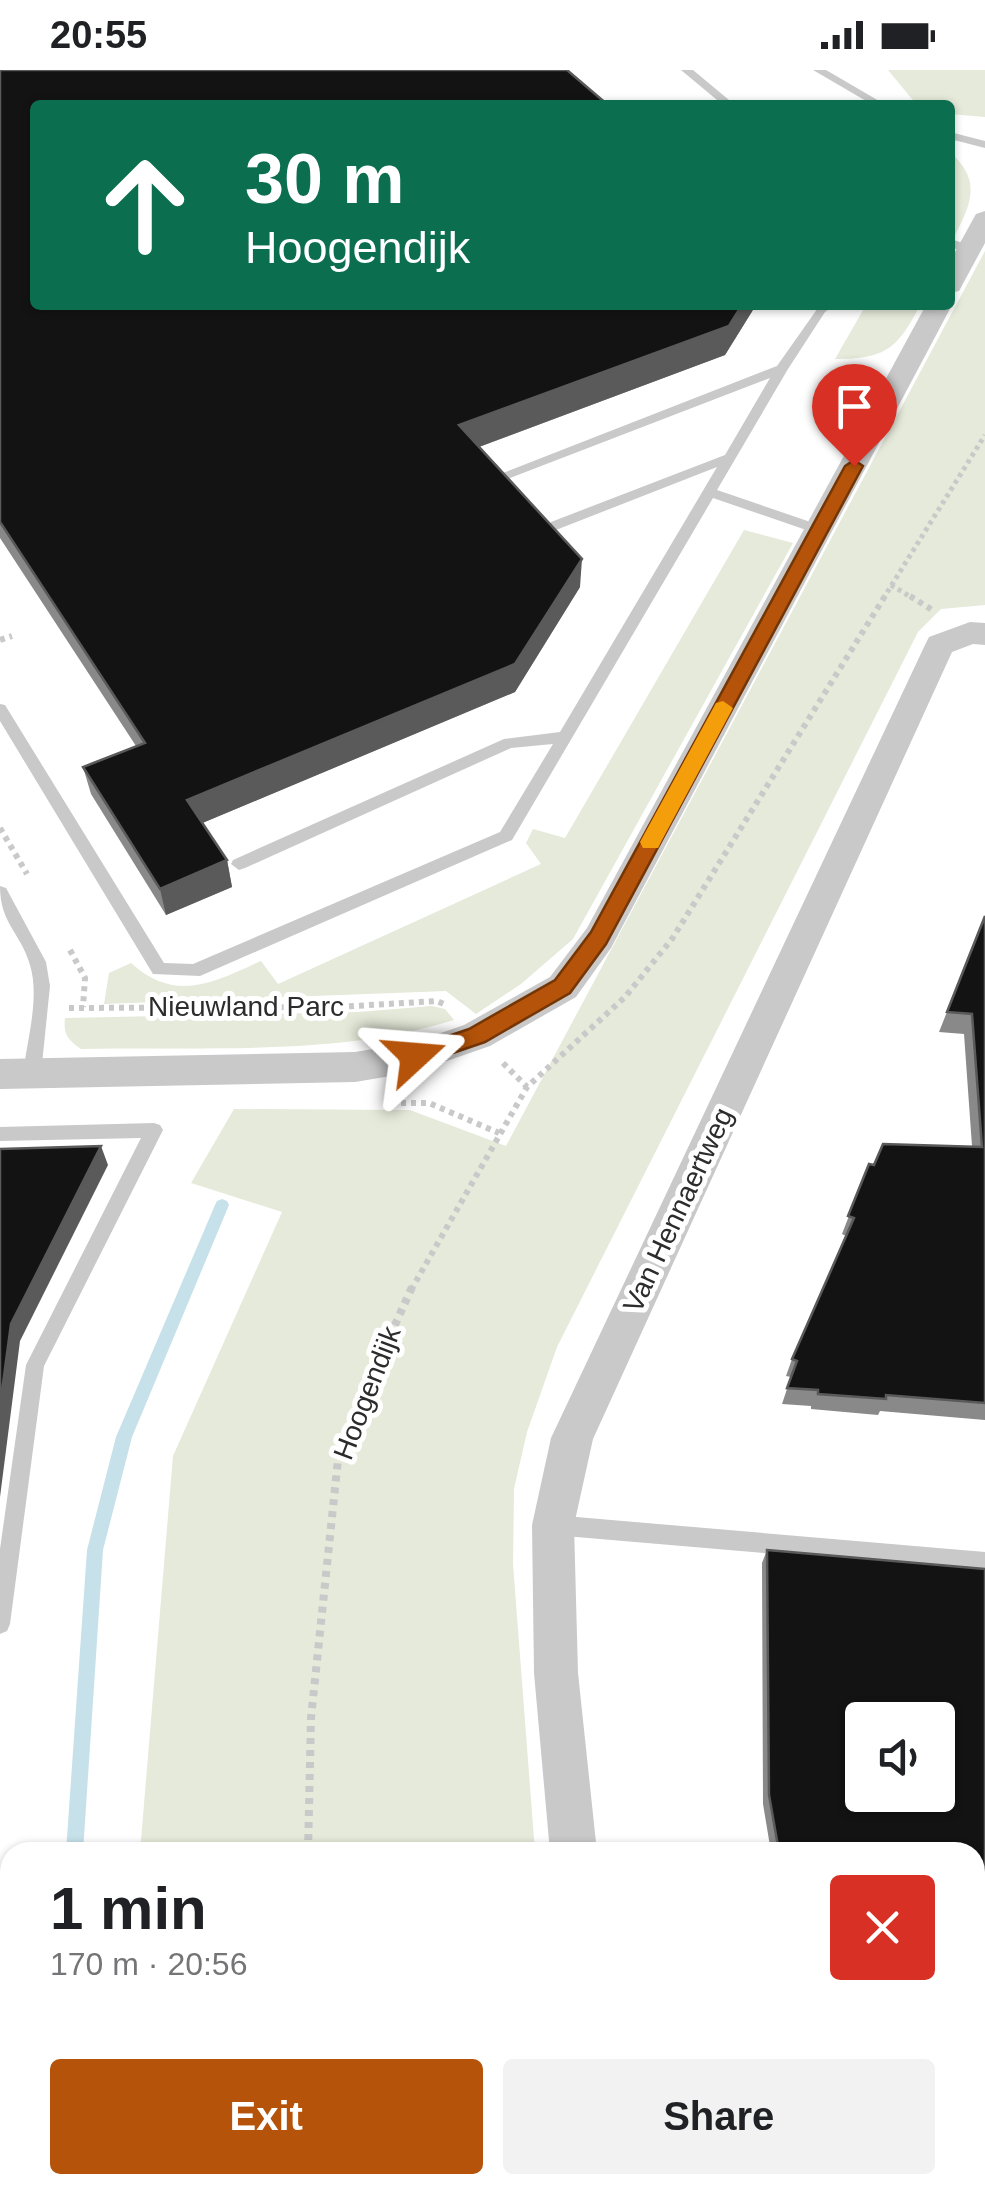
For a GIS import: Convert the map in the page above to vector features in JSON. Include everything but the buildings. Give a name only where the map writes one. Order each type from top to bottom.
[{"type":"street","points":[[960,246],[985,219]]},
{"type":"street","points":[[16,1074],[355,1067],[415,1056],[477,1036],[563,986],[598,938],[937,310]]},
{"type":"street","name":"Van Hennaertweg","points":[[573,1842],[556,1673],[553,1525],[572,1438],[940,645],[970,633],[985,634]]},
{"type":"lane","points":[[686,70],[724,100]]},
{"type":"lane","points":[[818,70],[872,100]]},
{"type":"lane","points":[[955,136],[985,146]]},
{"type":"lane","points":[[0,709],[159,969],[194,971],[506,836],[820,310]]},
{"type":"lane","points":[[505,475],[782,369]]},
{"type":"lane","points":[[556,525],[730,458]]},
{"type":"lane","points":[[709,492],[820,530]]},
{"type":"lane","points":[[240,864],[509,743],[564,736]]},
{"type":"lane","points":[[0,892],[38,962],[41,1009],[16,1074]]},
{"type":"lane","points":[[0,1134],[154,1130],[35,1365],[0,1624]]},
{"type":"lane","points":[[553,1525],[985,1562]]},
{"type":"path","name":"Hoogendijk","points":[[308,1842],[311,1718],[339,1450],[401,1306],[527,1087],[625,996],[672,940],[985,435]]},
{"type":"path","points":[[0,640],[12,636]]},
{"type":"path","name":"Nieuwland Parc","points":[[41,1009],[337,1007],[437,1001],[454,1009],[527,1087]]},
{"type":"green space","points":[[888,70],[985,70],[985,117],[955,114],[955,100],[913,100]]},
{"type":"green space","points":[[955,157],[970,185],[963,219],[955,235]]},
{"type":"green space","points":[[985,251],[985,605],[941,609],[918,632],[557,1347],[527,1432],[514,1489],[513,1564],[534,1842],[141,1842],[173,1456],[282,1212],[191,1183],[234,1109],[410,1110],[506,1146]]},
{"type":"green space","points":[[863,310],[917,310],[905,332],[888,348],[867,357],[835,359]]},
{"type":"green space","points":[[744,530],[793,543],[573,939],[521,984],[476,1014],[446,991],[104,1004],[109,973],[131,963],[163,983],[179,986],[210,982],[261,961],[278,984],[541,864],[526,843],[533,829],[565,838]]},
{"type":"green space","points":[[432,1006],[445,1009],[454,1020],[409,1032],[316,1045],[81,1049],[65,1028],[65,1018],[358,1012]]},
{"type":"waterway","points":[[75,1842],[95,1550],[124,1437],[222,1205]]},
{"type":"slow traffic","points":[[651,842],[723,708]]},
{"type":"route","points":[[415,1056],[477,1036],[563,986],[598,938],[854,466]]}]
